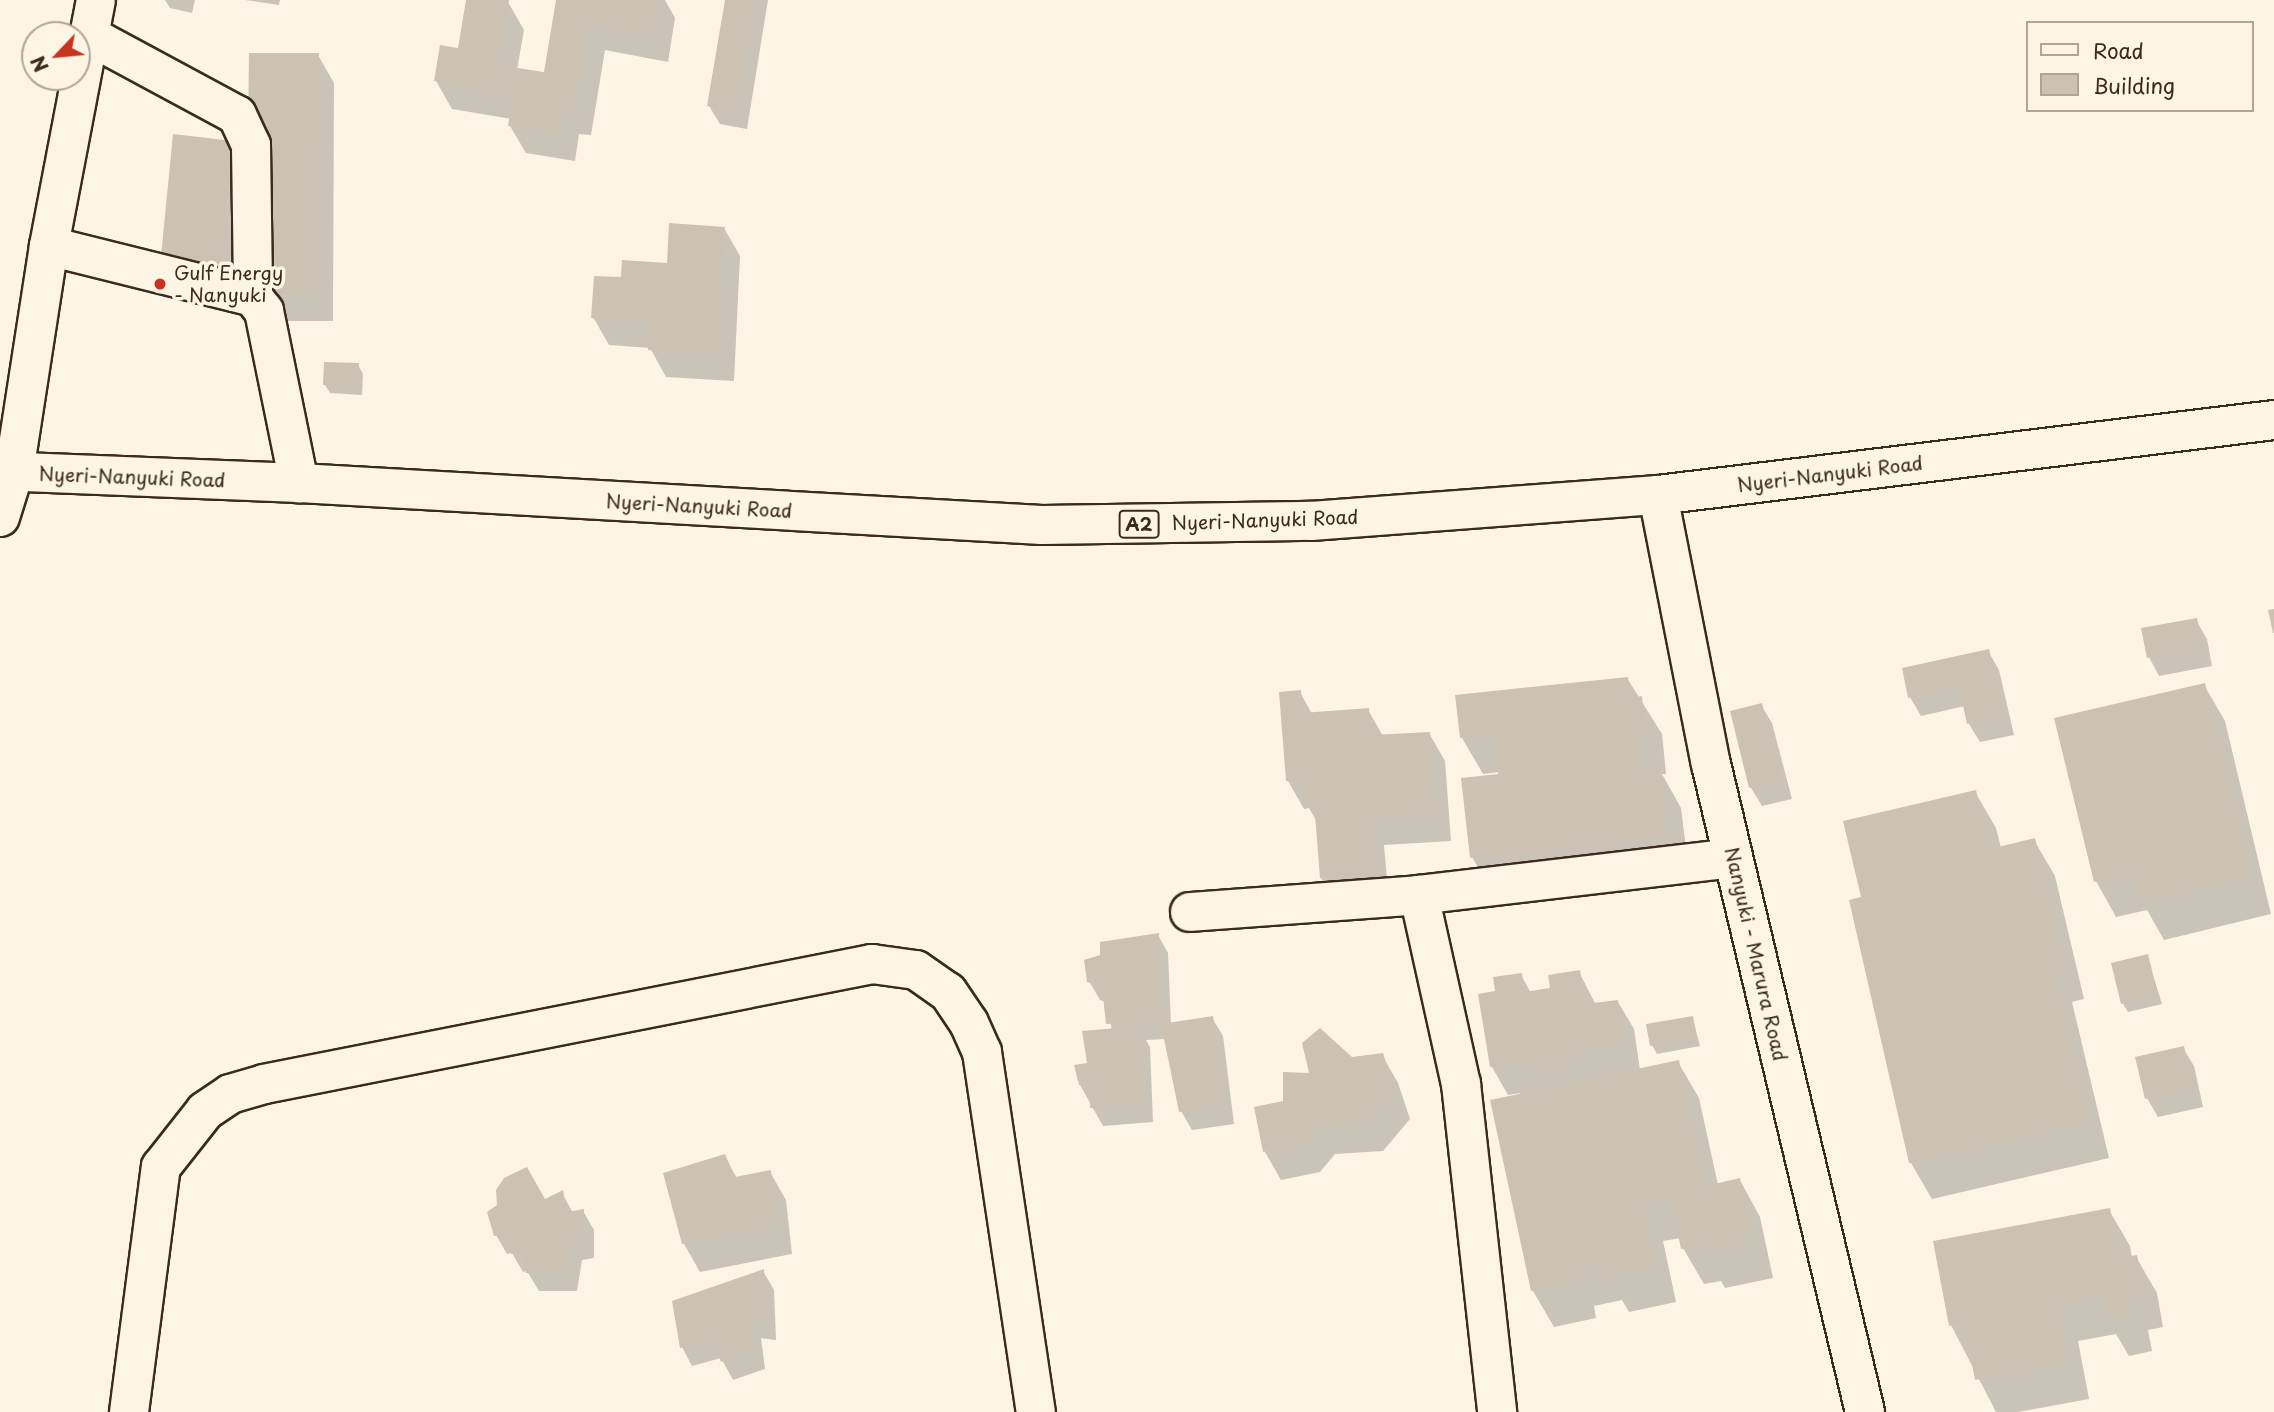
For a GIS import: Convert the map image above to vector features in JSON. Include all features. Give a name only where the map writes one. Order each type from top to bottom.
[{"type":"main road","points":[[0,517],[93,18],[237,115],[251,145],[253,297],[264,311],[299,483]]},
{"type":"main road","points":[[49,246],[253,297]]},
{"type":"main road","name":"Nyeri-Nanyuki Road","points":[[7,471],[299,483],[1042,525],[1311,521],[1658,495],[2274,420]]},
{"type":"main road","name":"Nanyuki - Marura Road","points":[[1658,495],[1711,764],[1865,1412]]},
{"type":"main road","points":[[1190,912],[1419,895],[1733,858]]},
{"type":"main road","points":[[1419,895],[1461,1084],[1497,1412]]},
{"type":"main road","points":[[129,1412],[161,1167],[205,1111],[230,1094],[278,1081],[872,964],[916,970],[948,992],[969,1023],[982,1052],[1036,1412]]},
{"type":"building","points":[[466,0],[509,0],[498,65],[544,72],[556,0],[658,0],[652,35],[589,23],[575,108],[564,106],[560,134],[508,126],[513,95],[434,81],[440,45],[458,48]]},
{"type":"building","points":[[725,0],[755,0],[736,111],[707,106]]},
{"type":"building","points":[[249,53],[319,53],[318,294],[270,294],[270,129],[248,128]]},
{"type":"building","points":[[173,134],[233,141],[220,273],[160,266]]},
{"type":"building","points":[[669,223],[725,227],[719,354],[648,350],[650,321],[591,318],[594,276],[621,277],[622,260],[667,263]]},
{"type":"building","points":[[324,362],[359,363],[358,386],[323,385]]},
{"type":"building","points":[[2274,609],[2274,633],[2273,633],[2268,610]]},
{"type":"building","points":[[2197,618],[2203,647],[2147,658],[2141,628]]},
{"type":"building","points":[[1989,649],[2004,716],[1967,724],[1959,687],[1908,698],[1902,668]]},
{"type":"building","points":[[1628,677],[1630,698],[1642,696],[1646,738],[1637,739],[1640,772],[1661,770],[1669,836],[1470,858],[1461,778],[1498,774],[1494,735],[1460,738],[1455,695]]},
{"type":"building","points":[[2205,683],[2252,877],[2141,904],[2133,872],[2094,882],[2054,718]]},
{"type":"building","points":[[1301,690],[1302,713],[1369,708],[1371,735],[1430,732],[1436,813],[1369,818],[1374,875],[1320,878],[1314,802],[1305,804],[1303,780],[1286,781],[1279,692]]},
{"type":"building","points":[[1762,703],[1782,780],[1749,788],[1730,711]]},
{"type":"building","points":[[1976,790],[1990,849],[2035,838],[2065,963],[2052,965],[2089,1122],[1909,1163],[1849,900],[1861,897],[1843,821]]},
{"type":"building","points":[[1159,933],[1162,1021],[1106,1024],[1102,987],[1087,982],[1084,960],[1100,955],[1100,942]]},
{"type":"building","points":[[2148,954],[2158,995],[2121,1004],[2111,963]]},
{"type":"building","points":[[1580,970],[1585,1004],[1618,1000],[1625,1044],[1568,1053],[1570,1066],[1534,1072],[1532,1061],[1490,1067],[1478,994],[1495,991],[1493,977],[1522,973],[1524,992],[1550,988],[1548,975]]},
{"type":"building","points":[[1213,1016],[1225,1105],[1179,1112],[1161,1024]]},
{"type":"building","points":[[1693,1016],[1697,1037],[1650,1046],[1646,1024]]},
{"type":"building","points":[[1140,1026],[1143,1103],[1090,1108],[1091,1083],[1079,1085],[1074,1065],[1087,1063],[1082,1031]]},
{"type":"building","points":[[1320,1028],[1352,1057],[1383,1053],[1395,1090],[1367,1123],[1319,1127],[1304,1144],[1263,1152],[1254,1107],[1283,1101],[1283,1072],[1309,1073],[1302,1043]]},
{"type":"building","points":[[2184,1046],[2193,1088],[2145,1099],[2135,1057]]},
{"type":"building","points":[[1679,1060],[1706,1186],[1740,1178],[1753,1241],[1703,1253],[1701,1245],[1681,1249],[1671,1199],[1644,1205],[1657,1266],[1606,1277],[1604,1264],[1574,1270],[1576,1281],[1531,1291],[1490,1100]]},
{"type":"building","points":[[725,1154],[735,1177],[771,1170],[777,1226],[682,1244],[663,1173]]},
{"type":"building","points":[[527,1167],[545,1199],[563,1190],[567,1212],[584,1209],[584,1239],[572,1242],[567,1273],[526,1273],[523,1251],[511,1254],[508,1234],[494,1236],[487,1212],[497,1205],[496,1190],[504,1178]]},
{"type":"building","points":[[2110,1208],[2119,1258],[2137,1255],[2144,1291],[2129,1294],[2133,1315],[2106,1320],[2101,1297],[2058,1305],[2069,1363],[1975,1380],[1964,1323],[1949,1326],[1933,1241]]},
{"type":"building","points":[[764,1269],[766,1322],[751,1320],[755,1350],[721,1362],[712,1339],[680,1348],[672,1301]]},
{"type":"place","name":"Gulf Energy - Nanyuki","points":[[160,284]]}]
